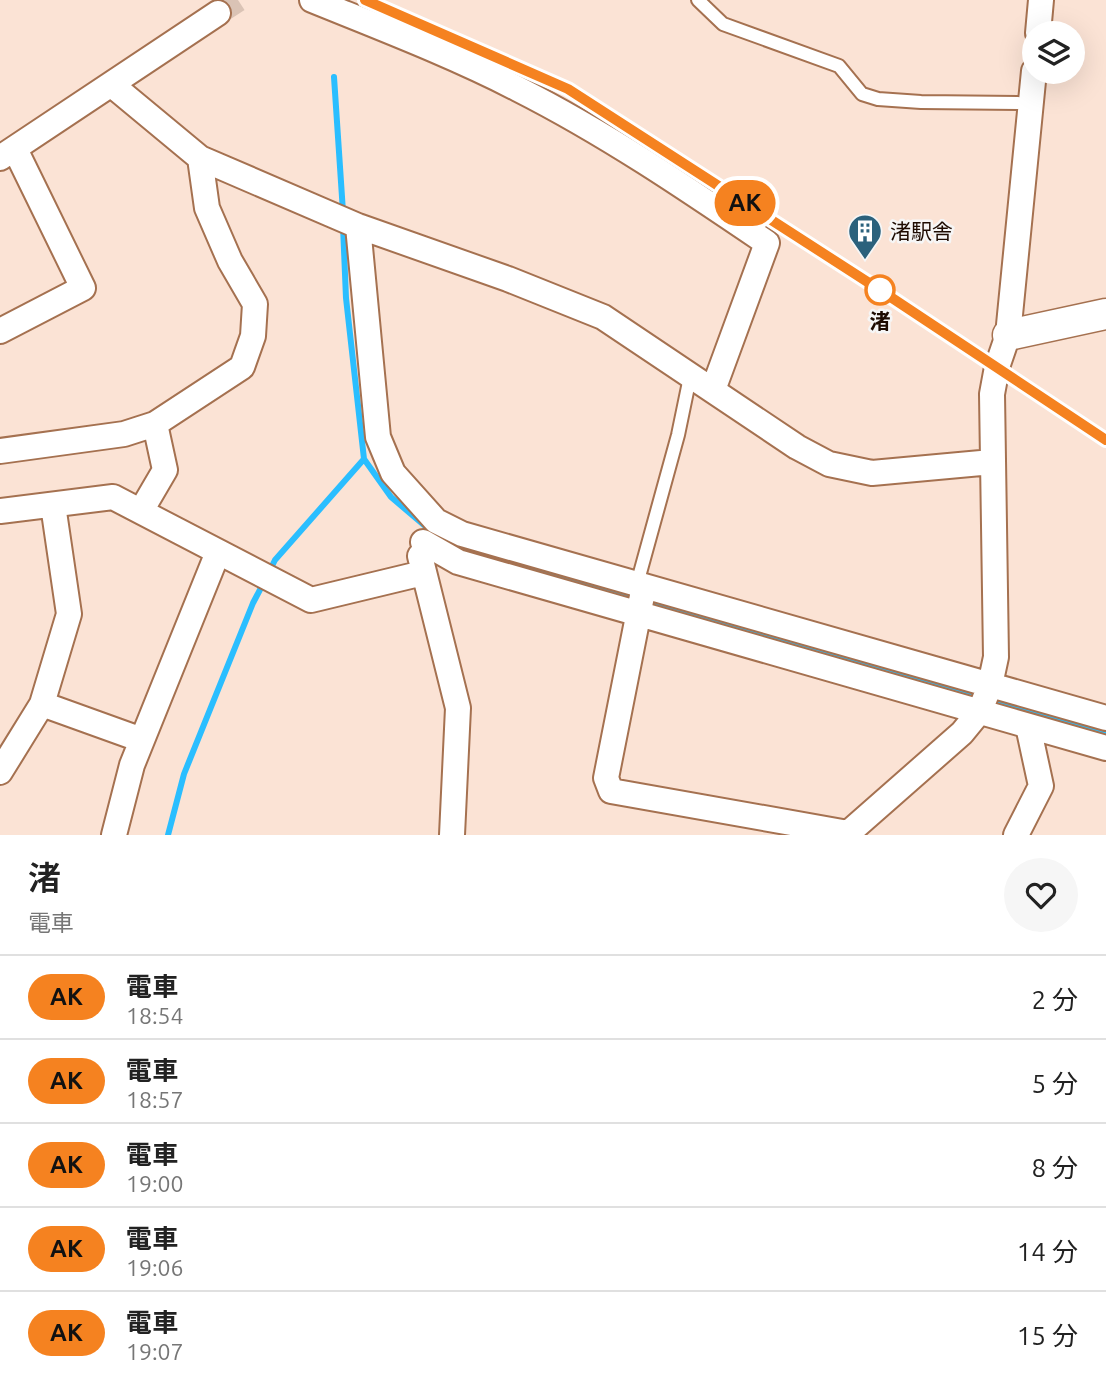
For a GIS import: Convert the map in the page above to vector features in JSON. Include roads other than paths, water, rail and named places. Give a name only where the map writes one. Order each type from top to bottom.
[{"type":"street","points":[[312,0],[416,42],[517,88],[612,141],[767,243],[713,390]]},
{"type":"street","points":[[1039,21],[1041,0]]},
{"type":"street","points":[[0,331],[83,288],[8,154],[218,13]]},
{"type":"street","points":[[640,596],[606,778],[611,791],[847,834],[962,733],[985,698],[996,657],[992,394],[996,367],[1008,335],[1033,84]]},
{"type":"street","points":[[112,85],[200,158],[358,226],[508,279],[603,317],[797,447],[829,464],[872,474],[992,462]]},
{"type":"street","points":[[0,451],[124,434],[155,424],[242,367],[253,336],[255,304],[230,261],[208,208],[200,158]]},
{"type":"street","points":[[358,226],[378,437],[393,474],[430,532]]},
{"type":"street","points":[[1008,335],[1106,314]]},
{"type":"street","points":[[141,512],[165,470],[155,424]]},
{"type":"street","points":[[0,511],[113,497],[311,600],[423,573]]},
{"type":"street","points":[[0,772],[42,704],[69,614],[53,505]]},
{"type":"street","points":[[430,532],[420,556],[458,708],[452,835]]},
{"type":"street","points":[[430,532],[462,534],[640,596],[985,698],[1106,718]]},
{"type":"street","points":[[114,835],[132,765],[218,552]]},
{"type":"street","points":[[985,698],[1028,726],[1106,748]]},
{"type":"street","points":[[42,704],[142,740]]},
{"type":"street","points":[[1016,835],[1041,786],[1028,726]]},
{"type":"lane","points":[[698,0],[723,23],[839,66],[862,94],[878,99],[921,102],[1018,103]]},
{"type":"lane","points":[[640,596],[690,377]]},
{"type":"waterway","points":[[334,77],[343,212]]},
{"type":"waterway","points":[[343,226],[346,298],[364,459],[391,497],[438,537]]},
{"type":"waterway","points":[[269,572],[275,560],[364,459]]},
{"type":"waterway","points":[[456,548],[634,598]]},
{"type":"waterway","points":[[168,835],[184,774],[264,582]]},
{"type":"waterway","points":[[648,602],[981,697]]},
{"type":"waterway","points":[[991,700],[1106,733]]},
{"type":"tunnel","points":[[218,13],[238,0]]},
{"type":"railway","points":[[365,0],[568,89],[880,290],[1106,440]]},
{"type":"train","name":"AK","points":[[365,0],[568,89],[880,290],[1106,440]]},
{"type":"place","name":"渚駅舎","points":[[865,261]]},
{"type":"place","name":"渚","points":[[880,290]]}]
